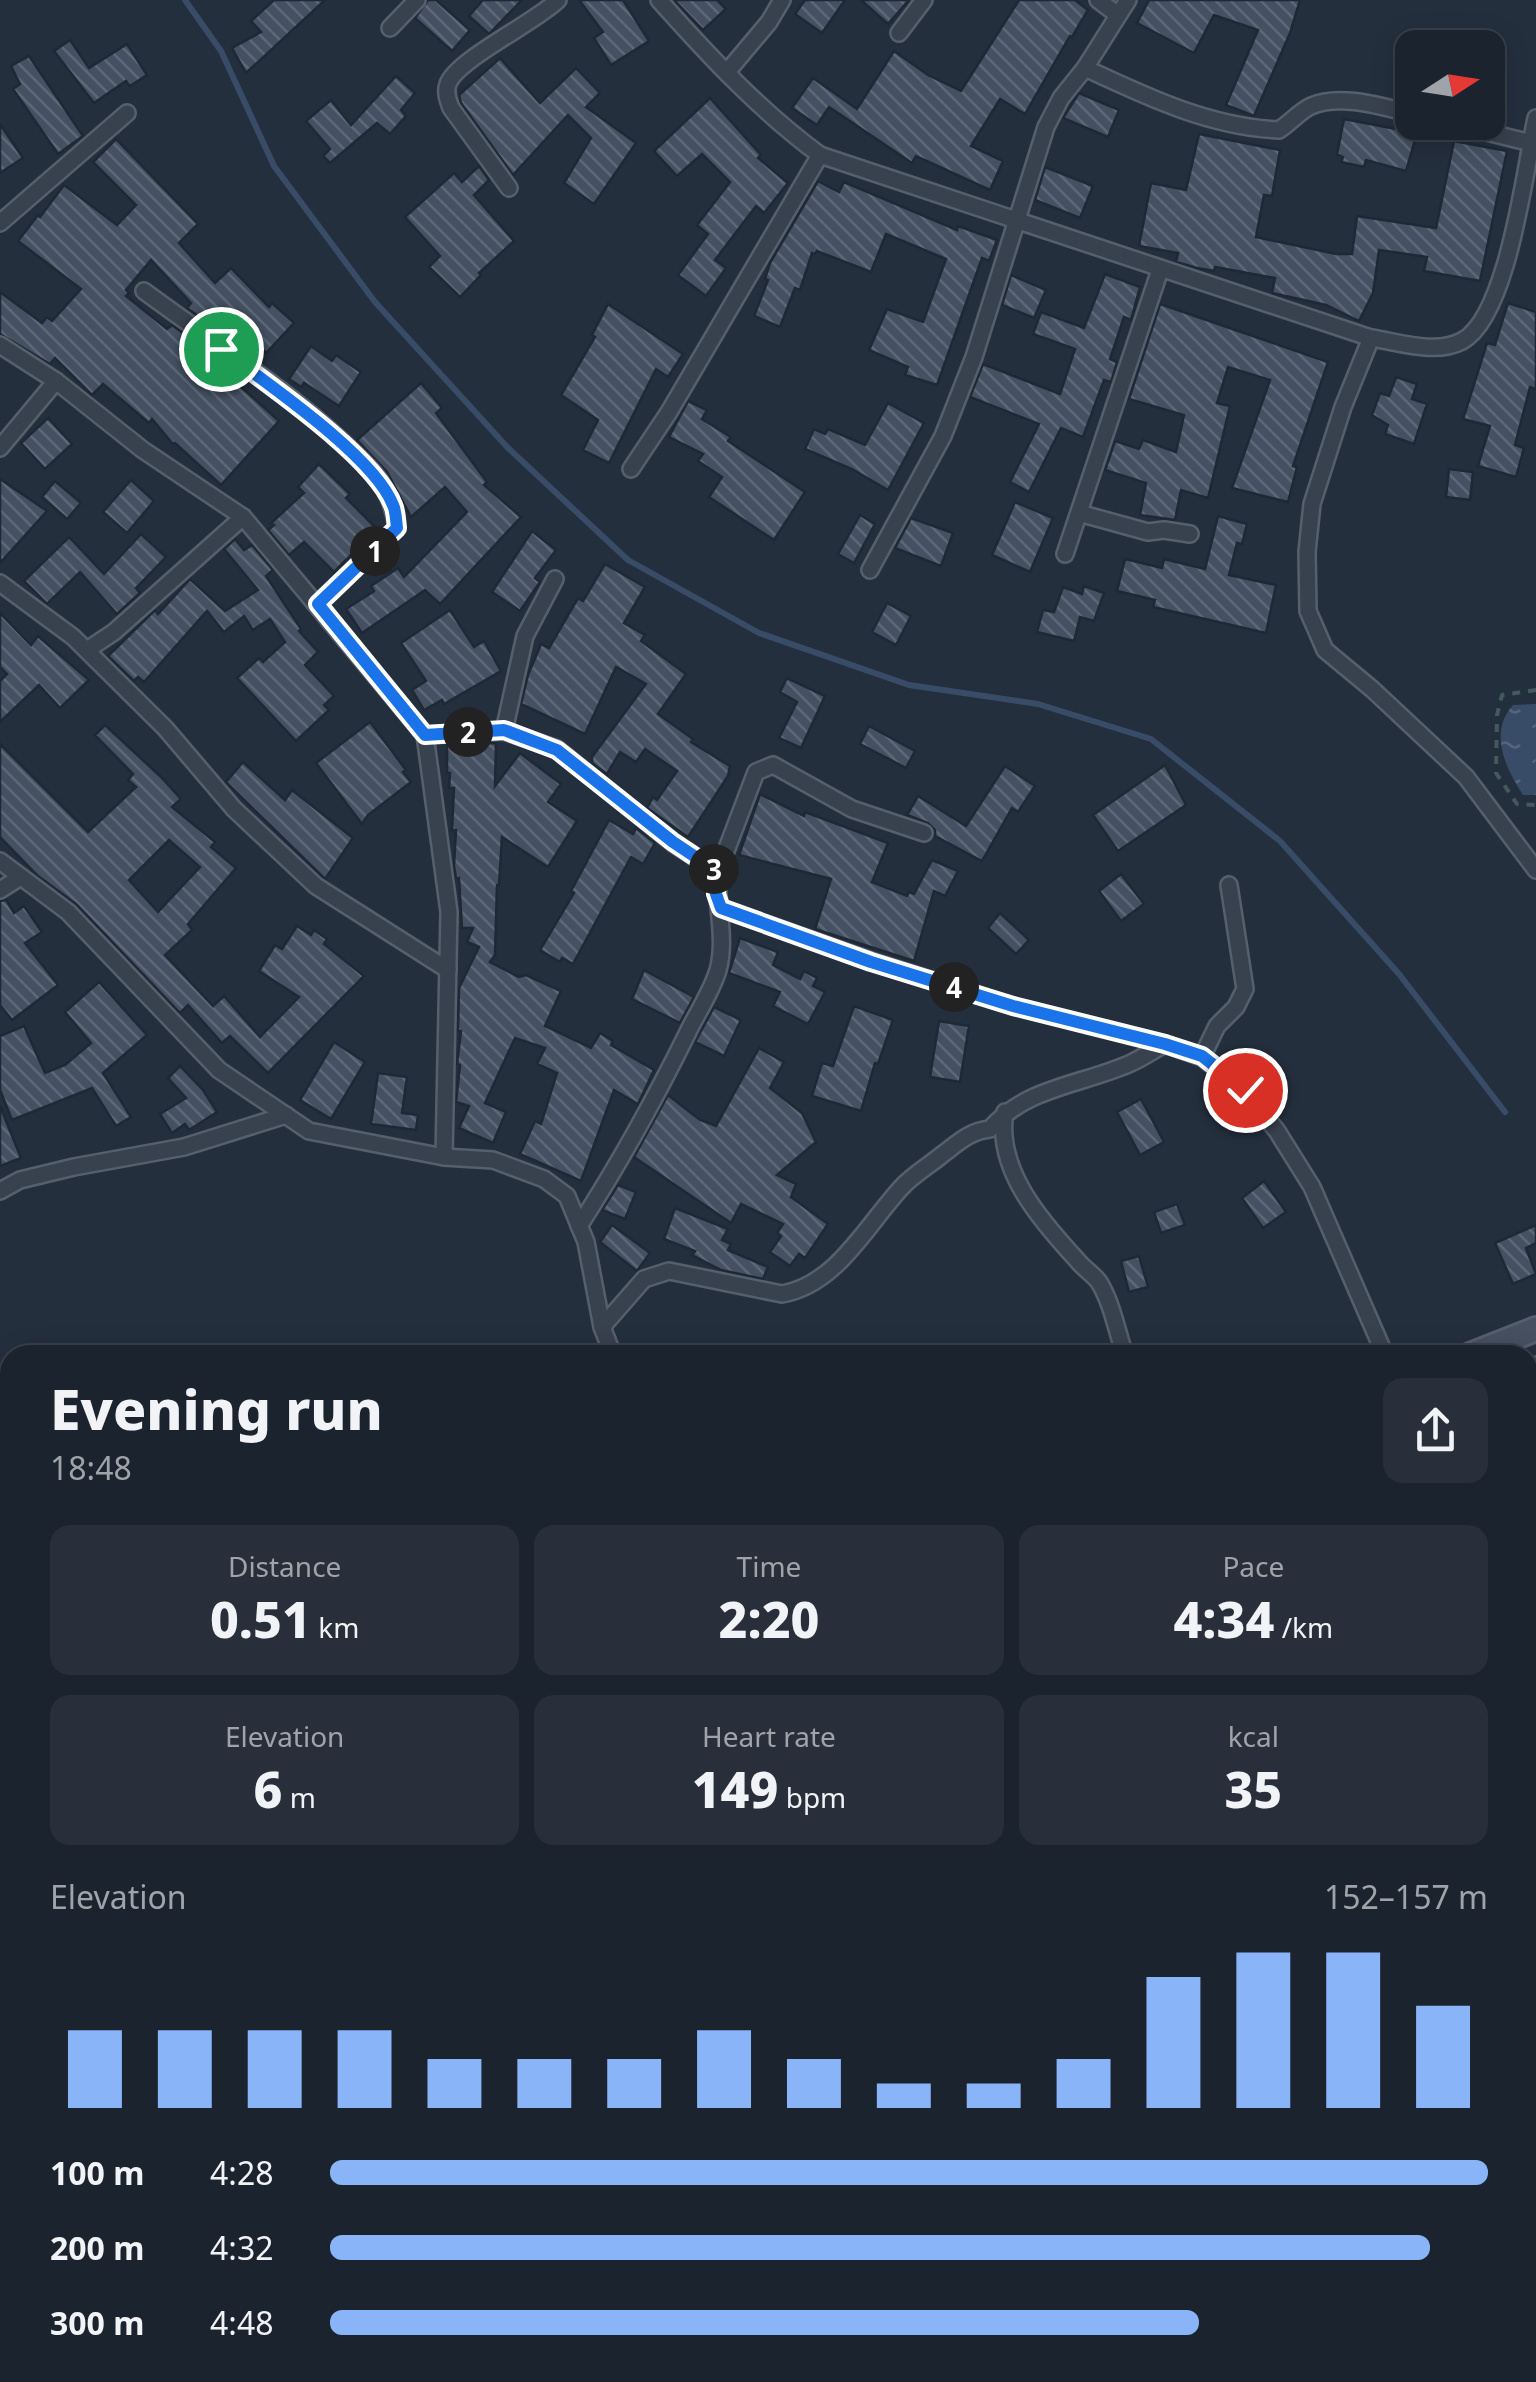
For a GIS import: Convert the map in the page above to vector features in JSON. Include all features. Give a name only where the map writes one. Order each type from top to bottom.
[{"type":"main road","points":[[1496,1345],[1536,1330]]},
{"type":"street","points":[[390,28],[417,0]]},
{"type":"street","points":[[508,188],[451,108],[446,96],[448,84],[462,68],[558,0]]},
{"type":"street","points":[[659,0],[786,130],[820,155],[1371,338],[1435,348],[1463,341],[1480,323],[1506,266],[1536,118]]},
{"type":"street","points":[[727,72],[769,22],[782,0]]},
{"type":"street","points":[[899,33],[924,0]]},
{"type":"street","points":[[1098,0],[1118,15]]},
{"type":"street","points":[[870,570],[942,436],[974,357],[1046,127],[1061,98],[1128,0]]},
{"type":"street","points":[[1085,68],[1156,101],[1252,129],[1280,130],[1308,107],[1328,102],[1395,110]]},
{"type":"street","points":[[1,221],[127,112]]},
{"type":"street","points":[[1505,137],[1531,143]]},
{"type":"street","points":[[631,469],[669,412],[820,155]]},
{"type":"street","points":[[1065,554],[1160,270]]},
{"type":"street","points":[[144,292],[299,406],[375,474],[394,506],[397,528],[318,604]]},
{"type":"street","points":[[1371,338],[1312,504],[1307,552],[1308,611],[1324,650],[1466,777],[1536,870]]},
{"type":"street","points":[[0,346],[56,381],[143,450],[243,517],[425,735],[449,912],[444,1157]]},
{"type":"street","points":[[0,448],[56,381]]},
{"type":"street","points":[[1079,513],[1148,532],[1190,534]]},
{"type":"street","points":[[86,650],[114,632],[243,517]]},
{"type":"street","points":[[504,730],[525,636],[555,580]]},
{"type":"street","points":[[0,583],[86,650],[165,728],[234,809],[316,886],[448,970]]},
{"type":"street","points":[[425,735],[504,730],[557,750],[673,842],[718,872]]},
{"type":"street","points":[[579,1226],[658,1091],[718,970],[718,872],[756,772],[772,765],[852,809],[924,833]]},
{"type":"street","points":[[0,861],[68,912],[219,1070],[309,1131],[444,1157],[493,1160],[544,1178],[567,1196],[586,1242],[602,1328],[609,1345]]},
{"type":"street","points":[[0,890],[19,878]]},
{"type":"street","points":[[1202,1056],[1217,1026],[1236,1006],[1244,989],[1229,885]]},
{"type":"street","points":[[721,908],[871,962],[1013,1006],[1202,1056],[1245,1090],[1278,1131],[1312,1187],[1381,1345]]},
{"type":"street","points":[[602,1328],[644,1280],[670,1271],[782,1294],[800,1291],[837,1262],[901,1187],[974,1131],[990,1130],[1005,1112],[1060,1086],[1129,1064],[1165,1044]]},
{"type":"street","points":[[1005,1112],[1005,1144],[1022,1192],[1067,1250],[1098,1281],[1122,1345]]},
{"type":"street","points":[[0,1191],[20,1180],[118,1157],[158,1154],[286,1115]]},
{"type":"path","points":[[1536,690],[1502,695],[1496,715],[1496,773],[1517,804],[1536,805]]},
{"type":"water","points":[[1536,704],[1536,795],[1523,795],[1502,751],[1502,727],[1513,705]]},
{"type":"building","points":[[274,0],[325,0],[246,73],[232,48],[261,32],[251,21]]},
{"type":"building","points":[[428,0],[436,0],[470,30],[452,51],[415,18]]},
{"type":"building","points":[[483,0],[522,0],[489,34],[469,16]]},
{"type":"building","points":[[579,0],[623,0],[649,41],[611,65],[594,38],[603,32]]},
{"type":"building","points":[[674,0],[717,0],[726,9],[703,30]]},
{"type":"building","points":[[805,0],[845,0],[822,33],[795,14]]},
{"type":"building","points":[[861,0],[909,0],[888,24]]},
{"type":"building","points":[[1019,0],[1075,0],[1088,10],[1025,114],[1000,99],[971,146],[1003,161],[990,190],[916,156],[912,163],[829,107],[817,125],[792,108],[813,78],[857,109],[894,51],[928,75],[961,91]]},
{"type":"building","points":[[1149,0],[1300,0],[1254,116],[1226,105],[1258,30],[1214,15],[1194,53],[1137,23]]},
{"type":"building","points":[[70,40],[89,68],[127,44],[147,75],[130,86],[126,81],[94,103],[54,51]]},
{"type":"building","points":[[29,56],[83,136],[58,154],[13,89],[20,84],[11,66]]},
{"type":"building","points":[[500,58],[540,103],[576,68],[600,93],[586,107],[636,143],[594,204],[564,183],[591,138],[568,115],[513,175],[461,103],[459,95]]},
{"type":"building","points":[[396,76],[415,93],[401,110],[406,116],[390,134],[377,123],[330,163],[323,156],[330,149],[306,121],[331,100],[351,125]]},
{"type":"building","points":[[1079,93],[1119,110],[1108,137],[1063,118]]},
{"type":"building","points":[[710,98],[761,155],[758,158],[788,183],[764,213],[756,206],[715,260],[726,268],[706,296],[678,275],[708,234],[697,225],[730,182],[702,154],[677,176],[654,151]]},
{"type":"building","points":[[1344,119],[1395,129],[1395,140],[1415,140],[1406,171],[1366,160],[1364,167],[1341,162],[1343,157],[1337,154]]},
{"type":"building","points":[[0,124],[23,158],[0,173]]},
{"type":"building","points":[[1199,134],[1280,150],[1272,196],[1264,195],[1256,237],[1336,254],[1352,254],[1357,216],[1436,228],[1454,141],[1507,151],[1480,281],[1424,271],[1427,257],[1379,250],[1373,293],[1359,321],[1326,305],[1272,293],[1275,278],[1215,267],[1214,271],[1197,268],[1176,262],[1178,253],[1139,246],[1151,183],[1186,190]]},
{"type":"building","points":[[116,139],[198,224],[179,243],[215,283],[231,268],[269,307],[272,303],[294,323],[266,353],[228,316],[217,330],[187,308],[191,303],[151,260],[126,290],[126,296],[167,329],[172,325],[202,347],[200,350],[279,421],[221,485],[173,444],[152,419],[149,423],[103,384],[92,395],[55,358],[50,364],[0,334],[0,292],[42,323],[47,317],[52,321],[81,289],[18,241],[64,185],[117,225],[136,205],[93,162]]},
{"type":"building","points":[[479,166],[489,180],[474,195],[514,241],[460,297],[429,267],[440,256],[405,217],[454,173],[462,182]]},
{"type":"building","points":[[1045,167],[1093,186],[1080,218],[1035,200]]},
{"type":"building","points":[[818,181],[839,192],[844,182],[957,230],[958,226],[997,240],[989,261],[982,258],[937,385],[905,375],[908,367],[869,350],[887,309],[923,322],[946,259],[886,234],[871,272],[817,251],[812,253],[800,290],[795,288],[780,327],[754,316],[770,263]]},
{"type":"building","points":[[1105,274],[1140,287],[1131,320],[1124,317],[1110,359],[1117,362],[1111,382],[1104,380],[1083,437],[1061,428],[1029,492],[1010,482],[1039,424],[970,397],[983,364],[1060,394],[1075,349],[1033,334],[1041,312],[1084,328]]},
{"type":"building","points":[[1011,275],[1046,290],[1034,318],[1002,305]]},
{"type":"building","points":[[1508,303],[1536,312],[1536,389],[1530,387],[1515,445],[1524,448],[1516,477],[1478,466],[1490,426],[1463,419],[1487,343],[1495,345]]},
{"type":"building","points":[[608,304],[683,354],[668,377],[656,369],[609,463],[583,450],[598,420],[561,395],[595,337],[592,335]]},
{"type":"building","points":[[1160,304],[1328,362],[1293,466],[1297,467],[1288,502],[1232,488],[1270,380],[1228,367],[1217,403],[1230,406],[1208,498],[1181,490],[1175,520],[1140,515],[1146,483],[1105,470],[1115,441],[1139,449],[1143,440],[1176,452],[1184,415],[1129,399]]},
{"type":"building","points":[[311,346],[332,361],[336,355],[361,372],[339,406],[304,383],[301,387],[289,379]]},
{"type":"building","points":[[1396,377],[1417,384],[1412,399],[1427,404],[1414,444],[1385,434],[1388,425],[1372,415],[1380,393],[1389,396]]},
{"type":"building","points":[[421,383],[442,408],[436,413],[487,482],[484,485],[521,517],[440,604],[425,590],[362,633],[346,609],[374,591],[371,586],[398,568],[404,577],[467,512],[445,487],[411,517],[387,472],[357,440]]},
{"type":"building","points":[[688,401],[707,410],[702,419],[731,437],[728,441],[805,492],[774,540],[709,497],[722,477],[698,461],[703,454],[669,437]]},
{"type":"building","points":[[888,403],[924,423],[888,490],[805,449],[814,429],[825,434],[828,429],[865,445]]},
{"type":"building","points":[[48,418],[72,444],[45,469],[21,443]]},
{"type":"building","points":[[319,464],[350,494],[346,498],[377,529],[334,572],[304,542],[289,555],[268,530],[304,493],[298,487]]},
{"type":"building","points":[[1449,469],[1473,472],[1470,500],[1446,497]]},
{"type":"building","points":[[0,479],[47,511],[0,563]]},
{"type":"building","points":[[131,480],[154,501],[127,533],[103,512]]},
{"type":"building","points":[[55,481],[81,503],[67,519],[42,497]]},
{"type":"building","points":[[1015,502],[1053,518],[1030,572],[992,555]]},
{"type":"building","points":[[860,515],[875,524],[854,563],[838,554]]},
{"type":"building","points":[[1218,516],[1247,524],[1242,544],[1237,543],[1229,575],[1276,585],[1266,633],[1153,607],[1155,600],[1117,591],[1125,559],[1162,568],[1164,559],[1205,569]]},
{"type":"building","points":[[911,518],[953,533],[941,566],[895,548]]},
{"type":"building","points":[[532,531],[556,550],[535,578],[540,582],[520,611],[492,592]]},
{"type":"building","points":[[141,534],[166,557],[136,588],[140,593],[117,614],[80,572],[47,604],[24,581],[69,537],[104,574]]},
{"type":"building","points":[[235,539],[244,550],[252,545],[273,570],[266,576],[299,631],[318,652],[305,665],[334,696],[324,705],[329,710],[296,741],[237,678],[285,642],[270,619],[253,630],[244,616],[224,632],[207,611],[144,682],[138,677],[134,681],[108,656],[155,610],[158,614],[190,579],[225,611],[258,590],[224,549]]},
{"type":"building","points":[[605,564],[645,587],[624,623],[645,635],[641,641],[686,674],[658,714],[693,739],[691,742],[730,766],[728,776],[688,837],[647,808],[677,771],[645,749],[636,762],[620,752],[607,774],[592,763],[592,757],[646,684],[616,667],[585,734],[521,704],[541,644],[549,648],[578,598],[583,601]]},
{"type":"building","points":[[1084,586],[1104,593],[1094,621],[1080,617],[1074,641],[1037,632],[1043,610],[1054,612],[1063,587],[1082,594]]},
{"type":"building","points":[[887,603],[911,616],[896,645],[872,632]]},
{"type":"building","points":[[450,610],[474,647],[484,641],[501,671],[444,704],[442,700],[424,710],[412,690],[426,681],[401,643]]},
{"type":"building","points":[[0,613],[31,645],[38,636],[89,680],[60,708],[39,685],[0,722],[0,681],[7,674],[0,667]]},
{"type":"building","points":[[787,678],[825,696],[801,748],[779,738],[797,702],[780,692]]},
{"type":"building","points":[[370,722],[411,782],[362,824],[316,763]]},
{"type":"building","points":[[105,725],[161,777],[181,799],[172,807],[215,842],[211,847],[236,868],[188,924],[192,930],[165,955],[213,1006],[224,996],[260,1037],[299,997],[259,971],[275,945],[282,949],[297,926],[311,935],[314,930],[327,939],[324,944],[364,976],[268,1073],[230,1036],[222,1043],[188,1005],[180,1013],[76,904],[38,876],[0,837],[0,744],[88,832],[136,787],[128,780],[133,774],[95,735]],"holes":[[[169,840],[200,867],[158,912],[129,880]]]},
{"type":"building","points":[[869,726],[915,751],[906,768],[860,744]]},
{"type":"building","points":[[496,743],[495,786],[520,753],[561,784],[548,802],[577,821],[548,867],[502,837],[495,955],[490,962],[561,991],[545,1026],[591,1048],[600,1033],[613,1041],[611,1045],[654,1070],[638,1104],[614,1090],[581,1181],[520,1154],[535,1121],[541,1124],[557,1073],[537,1064],[545,1048],[515,1038],[485,1103],[506,1112],[493,1143],[459,1128],[469,1106],[456,1102],[461,1031],[459,988],[479,947],[467,942],[473,928],[462,928],[459,878],[454,866],[454,788],[449,788],[447,745]]},
{"type":"building","points":[[243,762],[285,800],[292,790],[353,838],[325,879],[226,782]]},
{"type":"building","points":[[1165,765],[1186,805],[1118,851],[1093,815]]},
{"type":"building","points":[[1005,766],[1035,786],[1018,812],[1012,808],[982,861],[935,836],[928,823],[907,815],[918,796],[966,826]]},
{"type":"building","points":[[760,794],[804,816],[805,812],[888,843],[872,882],[907,896],[909,892],[914,894],[932,860],[958,871],[945,896],[934,891],[914,961],[815,929],[831,879],[739,855]]},
{"type":"building","points":[[609,820],[633,834],[636,828],[655,843],[643,864],[631,857],[573,964],[562,958],[560,962],[540,950],[574,893],[571,891]]},
{"type":"building","points":[[1121,874],[1144,904],[1121,921],[1099,891]]},
{"type":"building","points":[[6,900],[14,913],[24,906],[42,932],[25,943],[58,985],[12,1020],[0,1005],[0,901]]},
{"type":"building","points":[[1000,913],[1029,940],[1016,954],[988,928]]},
{"type":"building","points":[[740,938],[778,952],[773,965],[800,979],[804,971],[817,978],[813,986],[825,992],[808,1024],[773,1006],[780,992],[729,973]]},
{"type":"building","points":[[644,970],[694,997],[680,1023],[632,999]]},
{"type":"building","points":[[99,982],[147,1035],[103,1073],[131,1117],[116,1126],[92,1088],[12,1120],[0,1090],[0,1036],[24,1026],[45,1073],[65,1065],[91,1043],[65,1012]]},
{"type":"building","points":[[854,1006],[893,1020],[861,1111],[812,1096],[822,1063],[833,1066]]},
{"type":"building","points":[[714,1007],[741,1020],[724,1056],[695,1042]]},
{"type":"building","points":[[939,1021],[969,1026],[960,1082],[930,1077]]},
{"type":"building","points":[[334,1042],[365,1062],[331,1119],[300,1100]]},
{"type":"building","points":[[759,1048],[784,1062],[770,1088],[802,1113],[816,1142],[777,1175],[796,1184],[791,1197],[828,1224],[805,1258],[799,1254],[790,1266],[770,1252],[781,1236],[777,1233],[783,1224],[741,1204],[731,1223],[634,1157],[668,1095],[700,1120],[716,1126]]},
{"type":"building","points":[[180,1066],[217,1112],[189,1130],[185,1124],[172,1133],[160,1114],[186,1098],[168,1078]]},
{"type":"building","points":[[378,1073],[407,1077],[402,1113],[418,1115],[416,1130],[371,1124]]},
{"type":"building","points":[[1141,1099],[1164,1142],[1140,1155],[1117,1112]]},
{"type":"building","points":[[0,1106],[21,1158],[0,1166]]},
{"type":"building","points":[[1264,1181],[1286,1212],[1263,1228],[1242,1198]]},
{"type":"building","points":[[618,1185],[636,1192],[625,1219],[602,1210]]},
{"type":"building","points":[[1177,1204],[1185,1225],[1161,1233],[1154,1212]]},
{"type":"building","points":[[675,1208],[728,1229],[722,1240],[731,1244],[728,1250],[768,1267],[763,1279],[721,1270],[692,1255],[695,1251],[664,1239]]},
{"type":"building","points":[[612,1225],[650,1253],[637,1271],[600,1242]]},
{"type":"building","points":[[1536,1225],[1536,1243],[1526,1248],[1536,1274],[1513,1284],[1495,1243]]},
{"type":"building","points":[[1139,1256],[1148,1287],[1129,1292],[1121,1261]]},
{"type":"waterway","points":[[185,0],[221,51],[274,166],[375,302],[508,448],[628,560],[759,633],[909,685],[1038,704],[1151,739],[1280,841],[1399,974],[1505,1112]]},
{"type":"route","points":[[221,349],[299,406],[375,474],[394,506],[397,528],[318,604],[425,735],[504,730],[557,750],[673,842],[718,872],[716,894],[721,908],[871,962],[1013,1006],[1202,1056],[1245,1090]]}]
